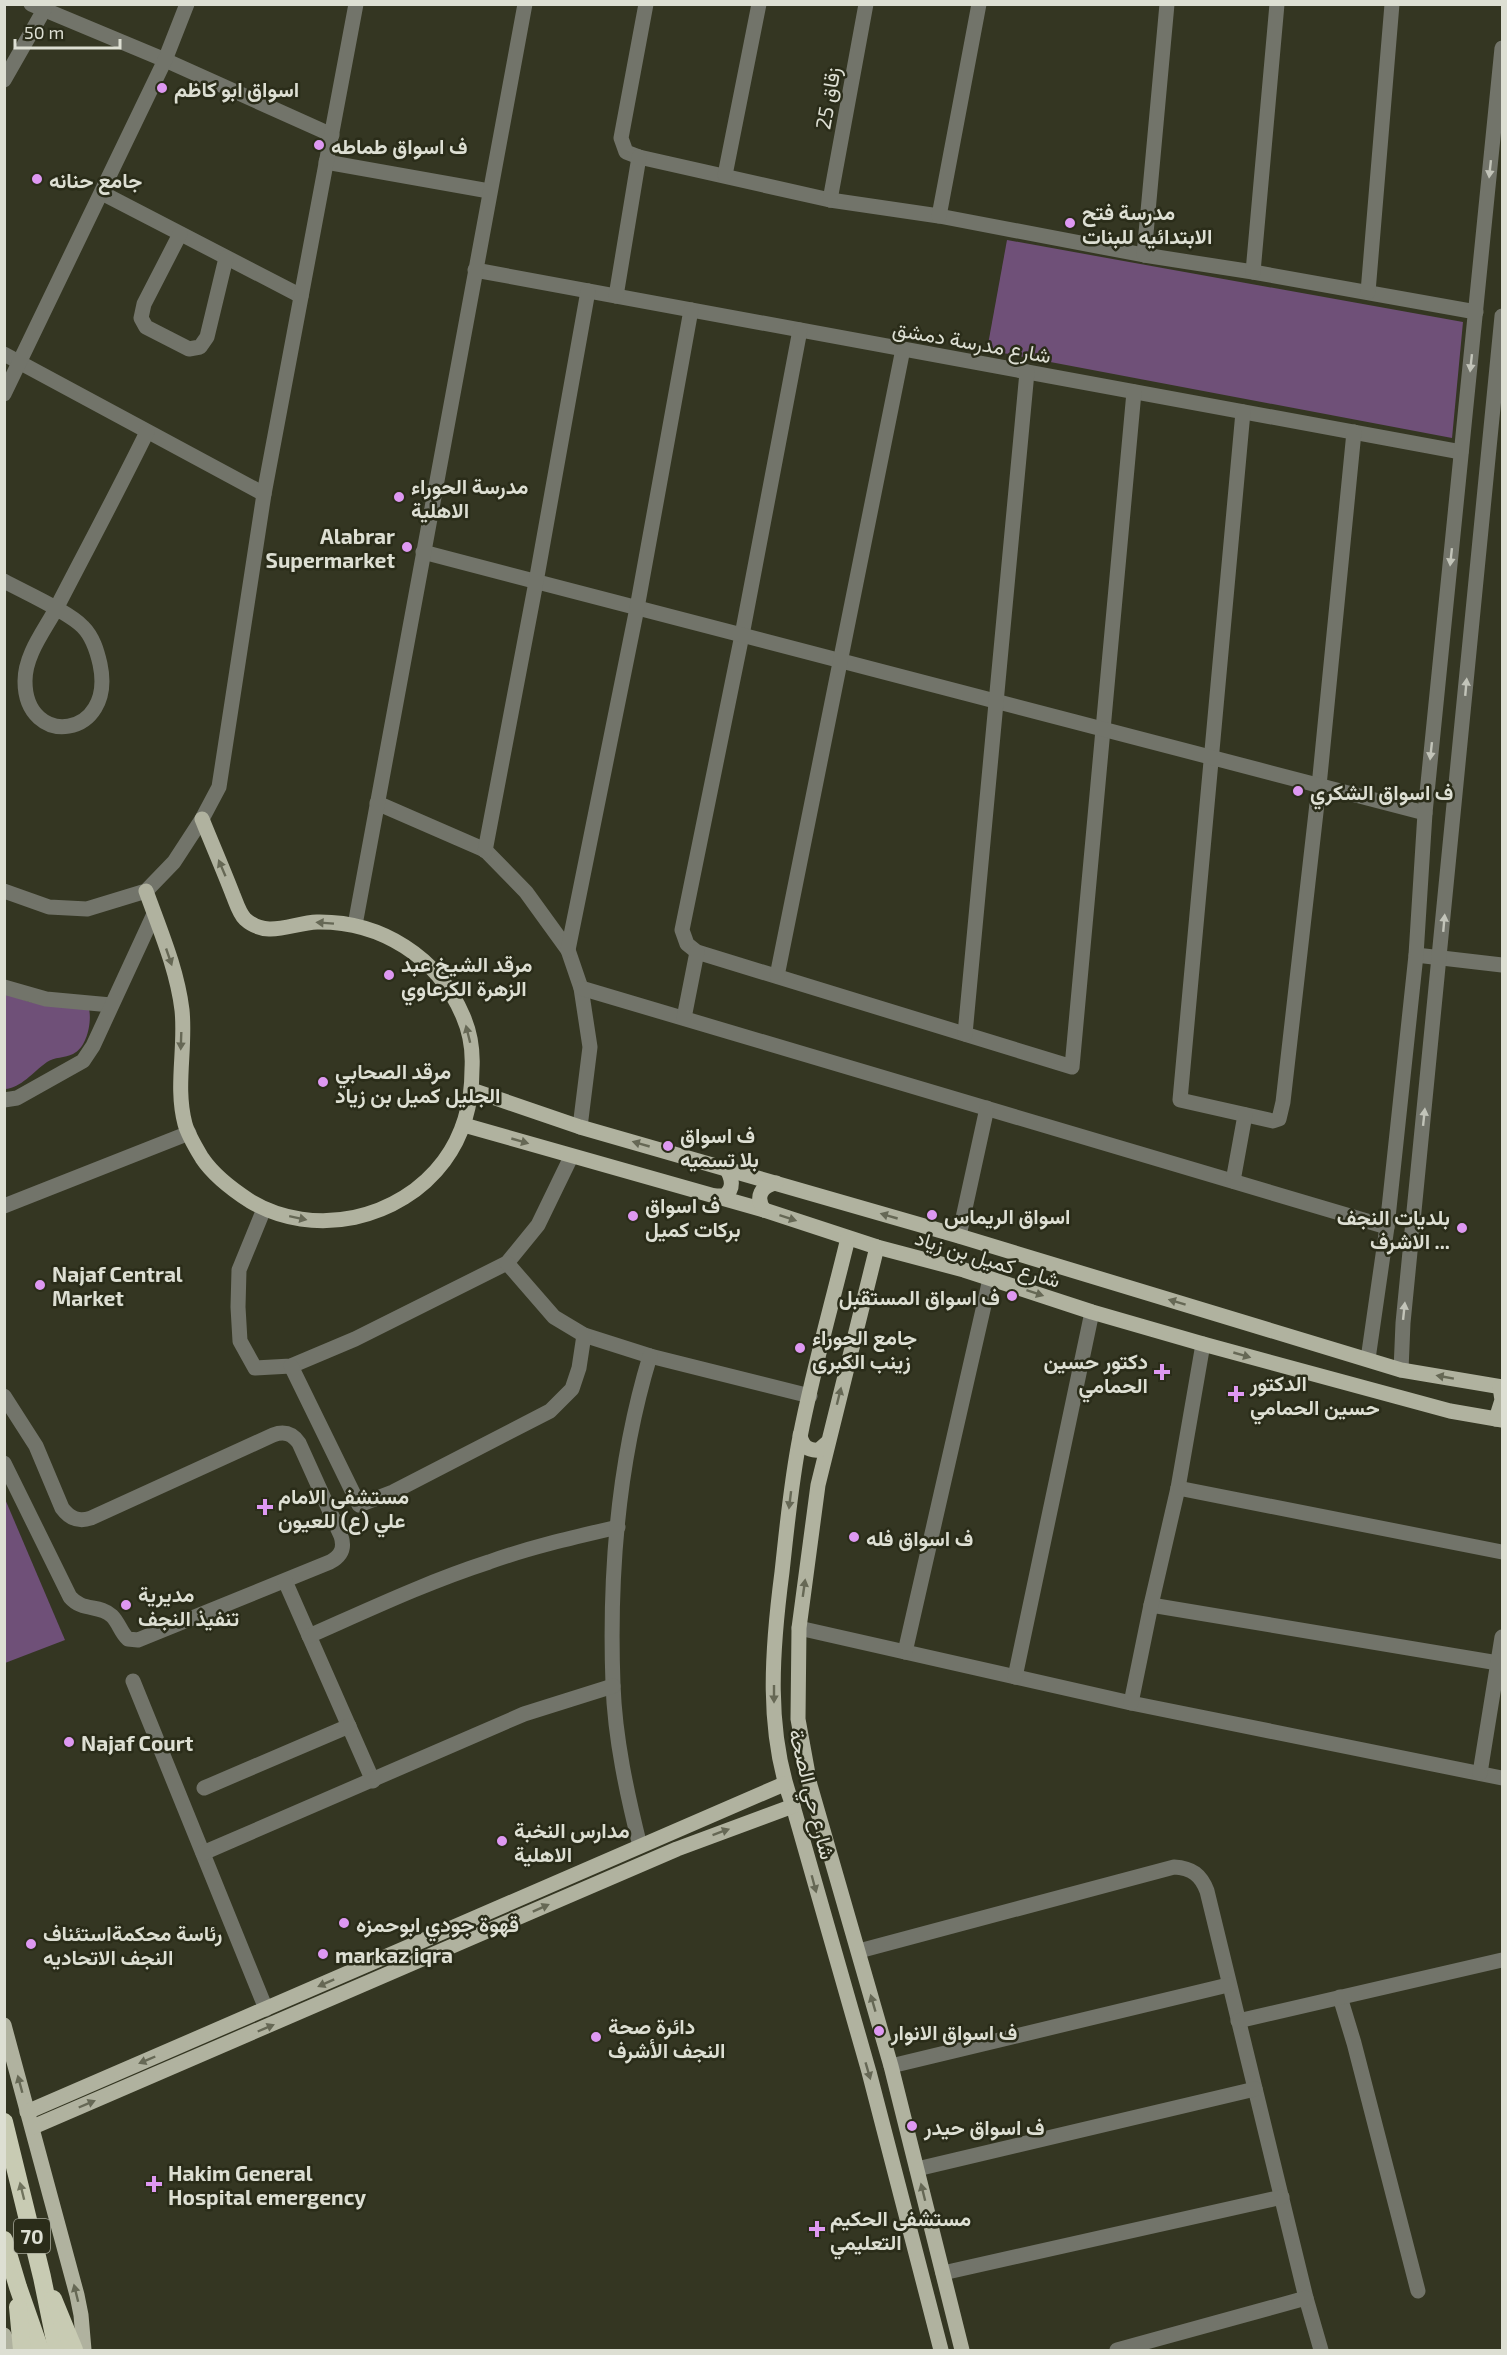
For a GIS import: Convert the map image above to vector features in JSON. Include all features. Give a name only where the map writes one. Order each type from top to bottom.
[{"type":"highway","name":"70","points":[[4,2122],[42,2277],[57,2350]]},
{"type":"highway","name":"70","points":[[4,2240],[40,2350]]},
{"type":"highway","points":[[42,2277],[74,2350]]},
{"type":"highway","points":[[18,2287],[22,2350]]},
{"type":"main road","points":[[146,891],[178,983],[182,1014],[180,1084],[185,1126],[204,1160],[231,1189],[264,1209],[303,1220],[343,1221],[382,1210],[417,1189],[445,1160],[464,1125],[472,1090],[472,1053],[464,1017],[446,984],[421,957],[390,937],[355,925],[315,922],[276,930],[258,928],[243,918],[202,819]]},
{"type":"main road","name":"شارع كميل بن زياد","points":[[472,1090],[580,1127],[959,1236],[1401,1370],[1501,1387]]},
{"type":"main road","name":"شارع كميل بن زياد","points":[[464,1125],[764,1210],[877,1247],[1203,1344],[1450,1411],[1499,1420]]},
{"type":"main road","points":[[714,1196],[723,1196],[731,1189],[732,1180],[726,1168]]},
{"type":"main road","points":[[764,1210],[759,1196],[762,1189],[768,1184],[776,1183]]},
{"type":"main road","name":"شارع حي الصحة","points":[[849,1238],[800,1435],[793,1473],[774,1632],[774,1721],[784,1784],[880,2114],[941,2350]]},
{"type":"main road","name":"شارع حي الصحة","points":[[877,1247],[818,1485],[799,1628],[798,1719],[810,1785],[891,2066],[962,2350]]},
{"type":"main road","points":[[1499,1420],[1501,1387]]},
{"type":"main road","points":[[800,1435],[808,1449],[819,1450],[827,1443]]},
{"type":"main road","points":[[793,1473],[804,1468],[811,1469],[818,1479],[818,1485]]},
{"type":"main road","points":[[33,2127],[674,1842],[690,1827],[784,1784]]},
{"type":"main road","points":[[27,2112],[640,1846],[697,1841],[792,1806]]},
{"type":"main road","points":[[690,1827],[689,1836],[697,1841]]},
{"type":"main road","points":[[4,2025],[77,2295],[84,2350]]},
{"type":"main road","points":[[880,2114],[888,2120],[894,2120],[901,2112],[901,2106]]},
{"type":"main road","points":[[887,2142],[891,2134],[896,2132],[905,2132],[909,2135]]},
{"type":"main road","points":[[4,2335],[10,2350]]},
{"type":"street","points":[[4,394],[165,60],[187,4]]},
{"type":"street","points":[[4,891],[49,907],[87,909],[146,891],[174,862],[202,819],[219,787],[264,494],[356,4]]},
{"type":"street","points":[[355,925],[525,4]]},
{"type":"street","points":[[646,4],[621,138],[626,152],[639,157],[830,200],[939,216],[1144,255],[1476,312]]},
{"type":"street","points":[[725,175],[759,4]]},
{"type":"street","name":"زقاق 25","points":[[830,200],[866,4]]},
{"type":"street","points":[[939,216],[979,4]]},
{"type":"street","points":[[1144,255],[1167,4]]},
{"type":"street","points":[[1253,272],[1277,4]]},
{"type":"street","points":[[1368,292],[1392,4]]},
{"type":"street","points":[[4,80],[37,7],[165,60],[332,135]]},
{"type":"street","points":[[1368,1359],[1387,1227],[1416,955],[1425,813],[1461,452],[1499,112],[1503,48]]},
{"type":"street","points":[[616,296],[639,157]]},
{"type":"street","points":[[326,162],[489,191]]},
{"type":"street","points":[[102,193],[301,296]]},
{"type":"street","points":[[180,234],[144,304],[141,318],[146,327],[189,349],[200,347],[207,336],[226,258]]},
{"type":"street","name":"شارع مدرسة دمشق","points":[[475,270],[1461,452]]},
{"type":"street","points":[[486,851],[588,291]]},
{"type":"street","points":[[568,950],[637,608],[691,310]]},
{"type":"street","points":[[1401,1370],[1403,1323],[1503,316]]},
{"type":"street","points":[[800,330],[742,635],[682,930],[687,944],[697,952],[1072,1067],[1134,392]]},
{"type":"street","points":[[777,976],[903,349]]},
{"type":"street","points":[[4,354],[264,494]]},
{"type":"street","points":[[965,1034],[1027,372]]},
{"type":"street","points":[[1243,412],[1180,1100],[1273,1121],[1279,1119],[1281,1113],[1319,786],[1354,432]]},
{"type":"street","points":[[4,582],[56,610],[75,620],[89,634],[102,672],[101,697],[89,716],[75,725],[67,727],[45,722],[30,706],[25,683],[30,657],[56,610],[147,432]]},
{"type":"street","points":[[423,552],[1425,813]]},
{"type":"street","points":[[377,803],[486,851],[526,892],[568,950],[580,988],[590,1047],[580,1127]]},
{"type":"street","points":[[4,1100],[17,1098],[83,1060],[93,1046],[154,914]]},
{"type":"street","points":[[684,1018],[697,952]]},
{"type":"street","points":[[1416,955],[1503,965]]},
{"type":"street","points":[[4,987],[46,999],[111,1005]]},
{"type":"street","points":[[580,988],[1387,1227]]},
{"type":"street","points":[[959,1236],[987,1108]]},
{"type":"street","points":[[1233,1181],[1245,1115]]},
{"type":"street","points":[[4,1206],[189,1133]]},
{"type":"street","points":[[264,1209],[239,1270],[240,1341],[255,1368],[291,1366],[355,1339],[507,1263],[538,1225],[571,1156]]},
{"type":"street","points":[[507,1263],[554,1317],[584,1335],[650,1356],[810,1396]]},
{"type":"street","points":[[905,1652],[990,1279]]},
{"type":"street","points":[[1015,1677],[1092,1312]]},
{"type":"street","points":[[291,1366],[359,1505],[393,1492],[550,1411],[572,1389],[579,1368],[584,1335]]},
{"type":"street","points":[[1131,1703],[1178,1488],[1203,1344]]},
{"type":"street","points":[[640,1846],[622,1766],[613,1686],[614,1606],[618,1527],[636,1401],[650,1356]]},
{"type":"street","points":[[4,1396],[36,1446],[62,1508],[66,1514],[78,1520],[91,1518],[273,1435],[291,1434],[299,1443],[343,1542],[343,1549],[336,1559],[285,1581],[138,1640],[128,1639],[112,1616],[102,1610],[76,1604],[70,1597],[4,1463]]},
{"type":"street","points":[[1178,1488],[1503,1552]]},
{"type":"street","points":[[309,1636],[398,1597],[487,1562],[553,1542],[618,1527]]},
{"type":"street","points":[[285,1581],[373,1781]]},
{"type":"street","points":[[1151,1605],[1498,1663]]},
{"type":"street","points":[[799,1628],[1131,1703],[1503,1778]]},
{"type":"street","points":[[1480,1773],[1503,1637]]},
{"type":"street","points":[[133,1681],[266,2009]]},
{"type":"street","points":[[203,1853],[524,1714],[613,1686]]},
{"type":"street","points":[[204,1788],[349,1726]]},
{"type":"street","points":[[859,1951],[1174,1867],[1185,1868],[1196,1873],[1203,1880],[1207,1891],[1306,2298],[1322,2350]]},
{"type":"street","points":[[1238,2021],[1503,1960]]},
{"type":"street","points":[[891,2066],[1228,1984]]},
{"type":"street","points":[[1340,1997],[1418,2291]]},
{"type":"street","points":[[917,2169],[1255,2089]]},
{"type":"street","points":[[943,2272],[1282,2197]]},
{"type":"street","points":[[1117,2350],[1306,2298]]},
{"type":"shaded area","points":[[1007,240],[1463,322],[1452,438],[987,350]]},
{"type":"shaded area","points":[[4,993],[30,1002],[89,1009],[90,1014],[85,1041],[78,1051],[50,1060],[22,1083],[5,1089]]},
{"type":"shaded area","points":[[5,1499],[65,1640],[4,1663]]},
{"type":"place","name":"اسواق ابو كاظم","points":[[162,88]]},
{"type":"place","name":"ف اسواق طماطه","points":[[319,145]]},
{"type":"place","name":"جامع حنانه","points":[[37,179]]},
{"type":"place","name":"مدرسة فتح الابتدائيه للبنات","points":[[1070,223]]},
{"type":"place","name":"مدرسة الحوراء الاهلية","points":[[399,497]]},
{"type":"place","name":"Alabrar Supermarket","points":[[407,547]]},
{"type":"place","name":"ف اسواق الشكري","points":[[1298,791]]},
{"type":"place","name":"مرقد الشيخ عبد الزهرة الكرعاوي","points":[[389,975]]},
{"type":"place","name":"مرقد الصحابي الجليل كميل بن زياد","points":[[323,1082]]},
{"type":"place","name":"ف اسواق بلا تسميه","points":[[668,1146]]},
{"type":"place","name":"اسواق الريماس","points":[[932,1215]]},
{"type":"place","name":"ف اسواق بركات كميل","points":[[633,1216]]},
{"type":"place","name":"بلديات النجف الاشرف ...","points":[[1462,1228]]},
{"type":"place","name":"Najaf Central Market","points":[[40,1285]]},
{"type":"place","name":"ف اسواق المستقبل","points":[[1012,1296]]},
{"type":"place","name":"جامع الحوراء زينب الكبرى","points":[[800,1348]]},
{"type":"place","name":"دكتور حسين الحمامي","points":[[1162,1372]]},
{"type":"place","name":"الدكتور حسين الحمامي","points":[[1236,1394]]},
{"type":"place","name":"مستشفى الامام علي (ع) للعيون","points":[[265,1507]]},
{"type":"place","name":"ف اسواق فله","points":[[854,1537]]},
{"type":"place","name":"مديرية تنفيذ النجف","points":[[126,1605]]},
{"type":"place","name":"Najaf Court","points":[[69,1742]]},
{"type":"place","name":"مدارس النخبة الاهلية","points":[[502,1841]]},
{"type":"place","name":"قهوة جودي ابوحمزه","points":[[344,1923]]},
{"type":"place","name":"رئاسة محكمةاستئناف النجف الاتحاديه","points":[[31,1944]]},
{"type":"place","name":"markaz iqra","points":[[323,1954]]},
{"type":"place","name":"ف اسواق الانوار","points":[[879,2031]]},
{"type":"place","name":"دائرة صحة النجف الأشرف","points":[[596,2037]]},
{"type":"place","name":"ف اسواق حيدر","points":[[912,2126]]},
{"type":"place","name":"Hakim General Hospital emergency","points":[[154,2184]]},
{"type":"place","name":"مستشفى الحكيم التعليمي","points":[[817,2229]]}]
